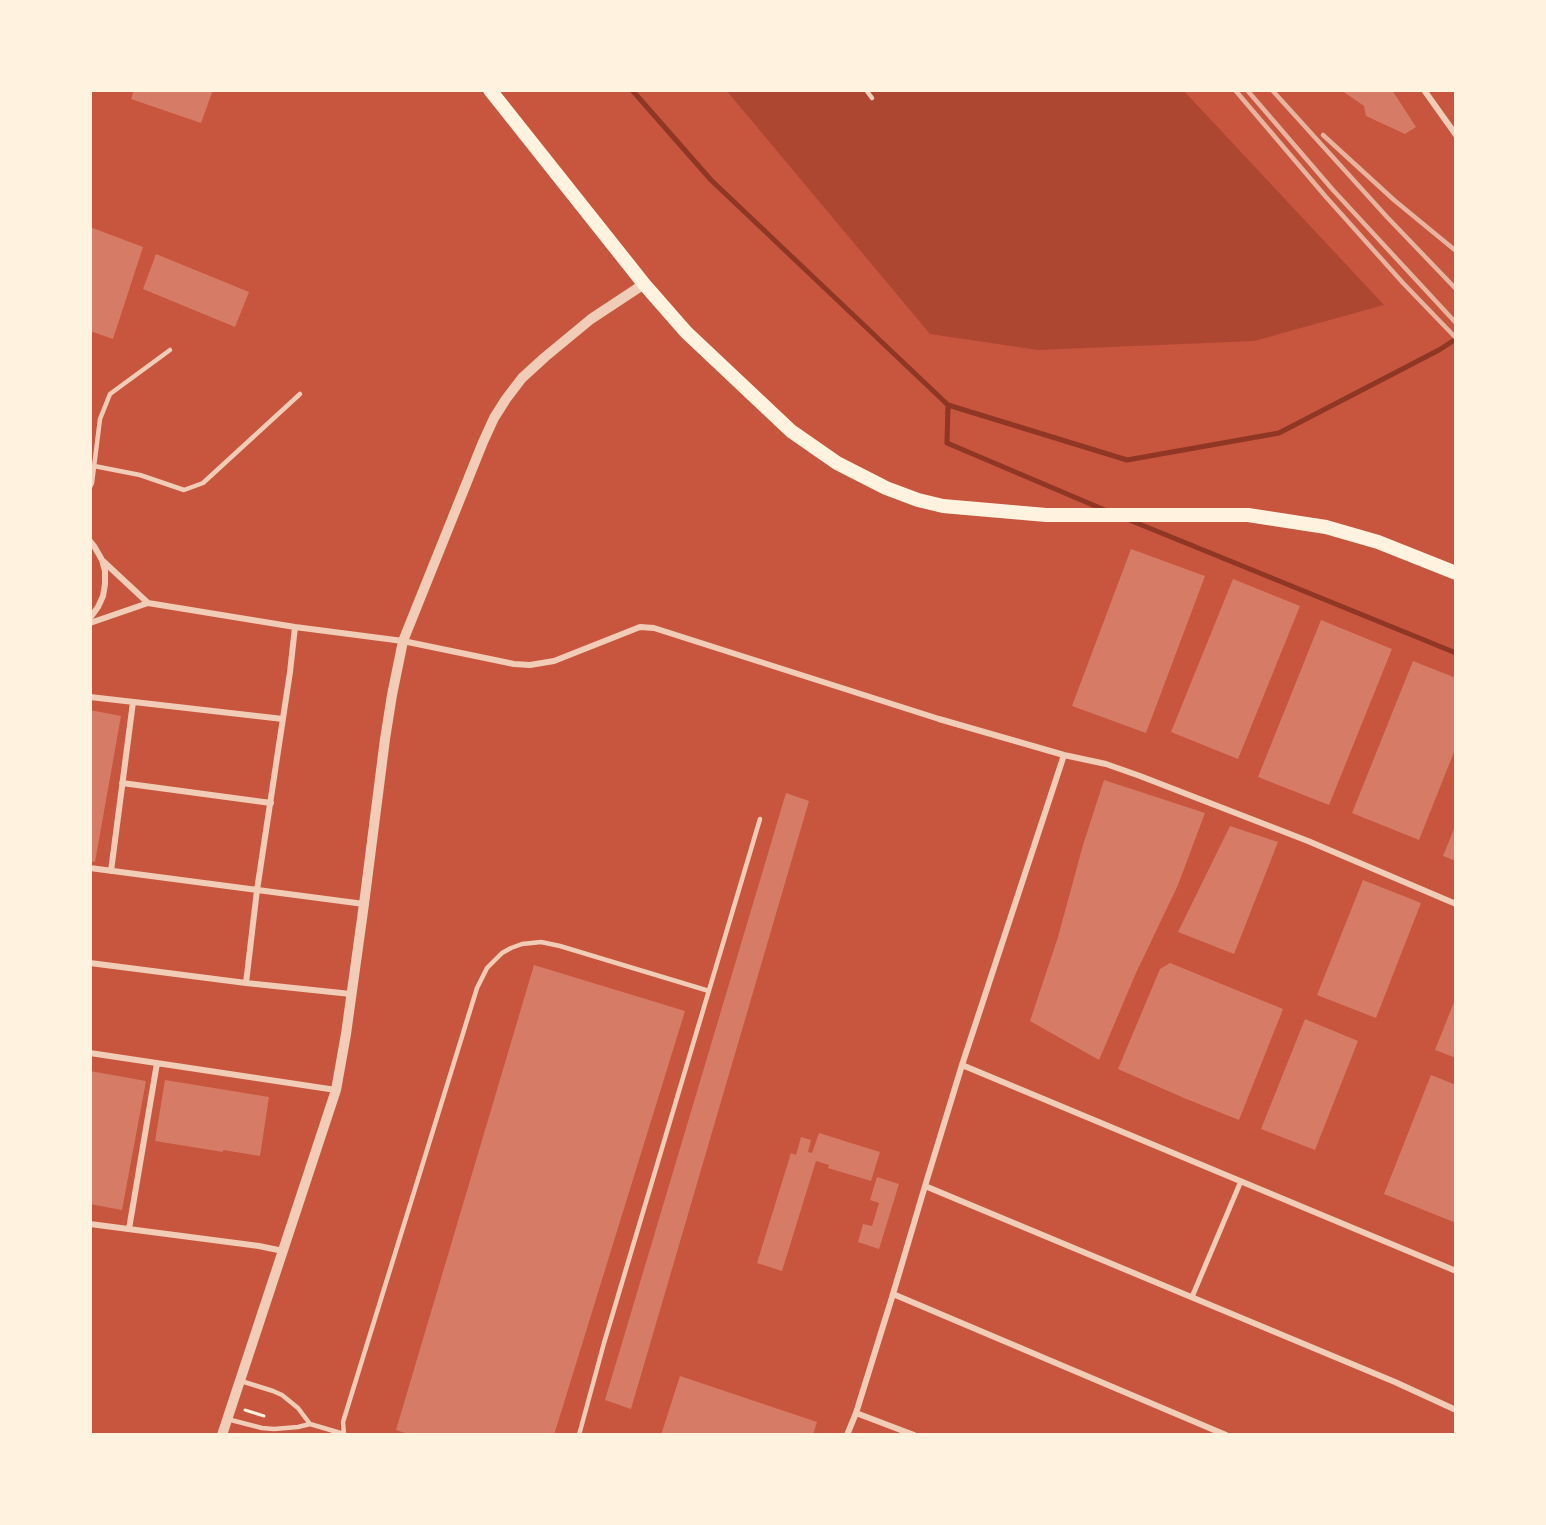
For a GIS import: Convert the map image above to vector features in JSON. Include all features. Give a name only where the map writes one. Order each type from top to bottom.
[{"type":"main road","points":[[490,90],[644,284],[686,332],[791,431],[837,464],[886,488],[918,500],[944,506],[1046,514],[1248,515],[1326,527],[1378,543],[1456,573]]},
{"type":"street","points":[[1424,90],[1456,135]]},
{"type":"street","points":[[222,1435],[336,1090],[364,904],[384,740],[403,641],[470,473],[494,418],[506,399],[522,378],[545,357],[591,319],[644,284]]},
{"type":"street","points":[[90,542],[102,560],[148,603]]},
{"type":"street","points":[[90,618],[103,596],[105,571],[102,560]]},
{"type":"street","points":[[90,623],[148,603],[296,627],[403,641],[514,664],[530,665],[554,661],[640,627],[647,627],[939,719],[1064,756],[1106,764],[1308,841],[1456,904]]},
{"type":"street","points":[[246,983],[256,890],[296,627]]},
{"type":"street","points":[[90,696],[283,719]]},
{"type":"street","points":[[111,871],[133,702]]},
{"type":"street","points":[[847,1435],[893,1294],[962,1065],[1064,756]]},
{"type":"street","points":[[122,783],[271,803]]},
{"type":"street","points":[[90,868],[364,904]]},
{"type":"street","points":[[90,971],[91,963],[351,994]]},
{"type":"street","points":[[90,1053],[336,1090]]},
{"type":"street","points":[[129,1230],[157,1063]]},
{"type":"street","points":[[962,1065],[1456,1271]]},
{"type":"street","points":[[1192,1298],[1240,1181]]},
{"type":"street","points":[[925,1186],[1395,1382],[1456,1410]]},
{"type":"street","points":[[90,1224],[283,1251]]},
{"type":"street","points":[[893,1294],[1226,1435]]},
{"type":"street","points":[[856,1413],[914,1435]]},
{"type":"lane","points":[[866,90],[872,98]]},
{"type":"lane","points":[[90,487],[100,419],[110,394],[170,350]]},
{"type":"lane","points":[[94,466],[140,475],[184,490],[203,483],[300,394]]},
{"type":"lane","points":[[579,1435],[604,1343],[760,819]]},
{"type":"lane","points":[[227,1419],[250,1426],[274,1429],[310,1424],[344,1435],[343,1422],[477,988],[487,968],[502,953],[522,944],[541,942],[709,990]]},
{"type":"lane","points":[[240,1381],[282,1395],[298,1408],[310,1424]]},
{"type":"path","points":[[231,1406],[277,1420],[274,1429]]},
{"type":"shaded area","points":[[726,90],[1183,90],[1384,305],[1254,341],[1038,350],[930,334]]},
{"type":"building","points":[[134,90],[213,90],[201,123],[131,99]]},
{"type":"building","points":[[1341,90],[1392,90],[1416,127],[1405,134],[1366,116],[1364,106]]},
{"type":"building","points":[[90,227],[143,247],[113,339],[90,331]]},
{"type":"building","points":[[156,254],[249,292],[235,327],[143,289]]},
{"type":"building","points":[[1131,549],[1205,576],[1146,733],[1072,706]]},
{"type":"building","points":[[1233,579],[1300,606],[1238,759],[1171,732]]},
{"type":"building","points":[[1321,620],[1392,649],[1329,805],[1258,777]]},
{"type":"building","points":[[1413,661],[1456,678],[1456,747],[1419,840],[1352,813]]},
{"type":"building","points":[[90,710],[121,716],[95,862],[90,861]]},
{"type":"building","points":[[1104,780],[1205,813],[1178,885],[1136,973],[1099,1060],[1030,1021],[1058,937],[1083,845]]},
{"type":"building","points":[[786,793],[809,801],[631,1409],[605,1400]]},
{"type":"building","points":[[1456,824],[1456,861],[1443,856]]},
{"type":"building","points":[[1230,826],[1278,842],[1234,954],[1178,932]]},
{"type":"building","points":[[1363,880],[1421,903],[1376,1018],[1317,995]]},
{"type":"building","points":[[1170,963],[1283,1009],[1239,1120],[1118,1069],[1160,969]]},
{"type":"building","points":[[534,965],[685,1011],[554,1435],[411,1435],[396,1430]]},
{"type":"building","points":[[1456,997],[1456,1058],[1435,1050]]},
{"type":"building","points":[[1305,1019],[1358,1041],[1315,1150],[1261,1129]]},
{"type":"building","points":[[90,1071],[146,1081],[122,1210],[90,1204]]},
{"type":"building","points":[[1431,1075],[1456,1085],[1456,1223],[1384,1194]]},
{"type":"building","points":[[165,1080],[269,1097],[260,1156],[155,1141]]},
{"type":"building","points":[[819,1133],[880,1152],[871,1181],[828,1168],[829,1165],[816,1161],[782,1271],[757,1263],[791,1153],[796,1155],[801,1137],[811,1140],[808,1152],[812,1153]]},
{"type":"building","points":[[877,1177],[899,1184],[879,1249],[858,1242],[863,1224],[872,1226],[879,1203],[870,1200]]},
{"type":"building","points":[[680,1376],[817,1422],[813,1435],[661,1435]]},
{"type":"waterway","points":[[632,90],[711,180],[948,405],[947,443],[1107,511]]},
{"type":"waterway","points":[[948,405],[1127,460],[1279,433],[1456,339]]},
{"type":"waterway","points":[[1127,519],[1456,653]]},
{"type":"railway","points":[[1235,90],[1326,197],[1456,338]]},
{"type":"railway","points":[[1247,90],[1333,190],[1456,323]]},
{"type":"railway","points":[[1272,90],[1456,289]]},
{"type":"railway","points":[[1323,135],[1394,200],[1456,251]]}]
